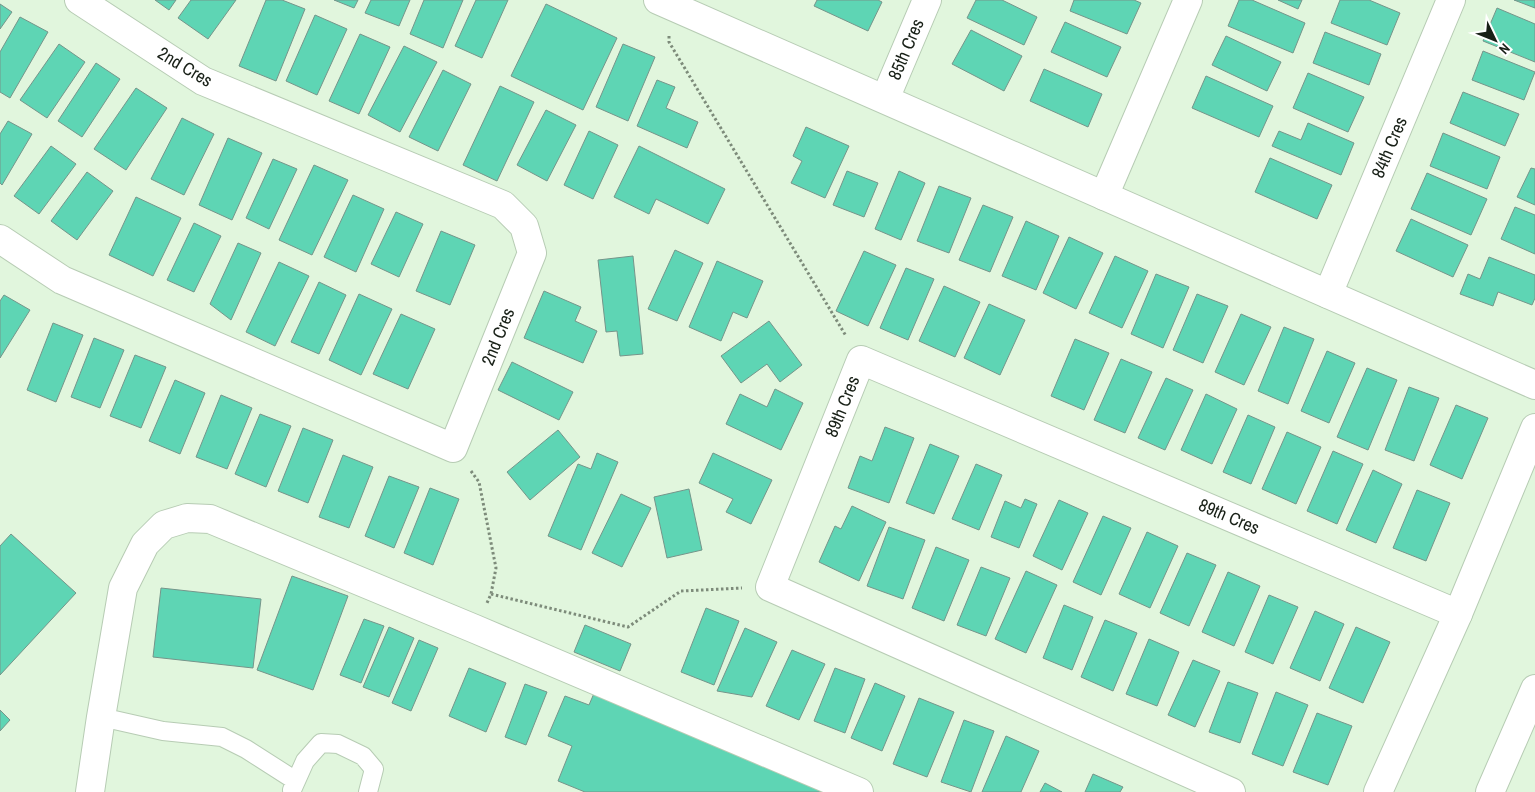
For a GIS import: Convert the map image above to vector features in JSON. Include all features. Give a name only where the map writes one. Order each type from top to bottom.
[{"type":"street","name":"2nd Cres","points":[[79,0],[203,81],[503,205],[524,226],[532,253],[453,448]]},
{"type":"street","name":"85th Cres","points":[[885,99],[928,0]]},
{"type":"street","points":[[1104,196],[1188,0]]},
{"type":"street","name":"84th Cres","points":[[1328,294],[1451,0]]},
{"type":"street","points":[[664,1],[1535,385]]},
{"type":"street","points":[[0,239],[62,280],[453,448]]},
{"type":"street","name":"89th Cres","points":[[770,587],[861,360],[1458,614]]},
{"type":"street","points":[[1378,792],[1458,614],[1535,428]]},
{"type":"street","points":[[90,792],[123,588],[145,544],[164,525],[187,518],[210,519],[859,792]]},
{"type":"street","points":[[770,587],[1231,792]]},
{"type":"street","points":[[1490,792],[1535,690]]},
{"type":"lane","points":[[101,717],[163,731],[222,737],[246,748],[293,787],[305,761],[321,743],[338,744],[363,756],[374,769],[368,792]]},
{"type":"path","points":[[664,1],[669,42],[861,360]]},
{"type":"path","points":[[453,448],[479,482],[496,568],[491,594],[475,629]]},
{"type":"path","points":[[491,594],[628,627],[681,591],[770,587]]},
{"type":"building","points":[[155,0],[176,0],[169,10]]},
{"type":"building","points":[[191,0],[236,0],[208,39],[178,18]]},
{"type":"building","points":[[266,0],[282,0],[305,9],[276,81],[239,66]]},
{"type":"building","points":[[334,0],[358,0],[354,8]]},
{"type":"building","points":[[371,0],[410,0],[399,26],[365,13]]},
{"type":"building","points":[[424,0],[463,0],[443,48],[410,34]]},
{"type":"building","points":[[476,0],[508,0],[482,58],[455,46]]},
{"type":"building","points":[[817,0],[878,0],[882,2],[868,31],[814,6]]},
{"type":"building","points":[[976,0],[1002,0],[1037,17],[1024,45],[967,18]]},
{"type":"building","points":[[1074,0],[1134,0],[1141,3],[1127,34],[1070,11]]},
{"type":"building","points":[[1239,0],[1252,0],[1305,23],[1293,53],[1228,26]]},
{"type":"building","points":[[1278,0],[1302,0],[1298,9]]},
{"type":"building","points":[[1340,0],[1369,0],[1400,13],[1387,45],[1331,23]]},
{"type":"building","points":[[1514,0],[1535,0],[1535,8]]},
{"type":"building","points":[[0,4],[12,12],[0,29]]},
{"type":"building","points":[[546,4],[617,38],[583,110],[511,76]]},
{"type":"building","points":[[1497,8],[1535,24],[1535,62],[1483,41]]},
{"type":"building","points":[[315,15],[347,29],[317,95],[286,81]]},
{"type":"building","points":[[20,17],[48,32],[10,98],[0,92],[0,52]]},
{"type":"building","points":[[1065,22],[1121,47],[1107,77],[1051,52]]},
{"type":"building","points":[[971,30],[1022,56],[1004,91],[952,64]]},
{"type":"building","points":[[1325,32],[1381,54],[1369,85],[1313,63]]},
{"type":"building","points":[[360,34],[390,47],[359,114],[329,101]]},
{"type":"building","points":[[1226,36],[1281,62],[1267,91],[1212,65]]},
{"type":"building","points":[[59,44],[85,62],[47,118],[20,100]]},
{"type":"building","points":[[623,44],[655,57],[628,121],[596,107]]},
{"type":"building","points":[[404,46],[437,62],[400,132],[368,115]]},
{"type":"building","points":[[1483,51],[1535,72],[1524,100],[1472,80]]},
{"type":"building","points":[[96,63],[120,79],[82,137],[58,121]]},
{"type":"building","points":[[1044,69],[1102,94],[1088,127],[1030,101]]},
{"type":"building","points":[[443,70],[471,84],[438,151],[409,137]]},
{"type":"building","points":[[1308,73],[1364,97],[1348,132],[1293,108]]},
{"type":"building","points":[[1206,76],[1273,106],[1259,137],[1192,108]]},
{"type":"building","points":[[657,80],[675,87],[666,108],[698,122],[687,148],[637,126]]},
{"type":"building","points":[[500,86],[534,102],[497,181],[463,165]]},
{"type":"building","points":[[136,88],[167,108],[126,170],[94,149]]},
{"type":"building","points":[[1463,92],[1519,114],[1505,146],[1450,123]]},
{"type":"building","points":[[546,110],[576,125],[547,181],[517,165]]},
{"type":"building","points":[[182,118],[214,134],[184,195],[151,179]]},
{"type":"building","points":[[8,121],[32,134],[2,185],[0,183],[0,134]]},
{"type":"building","points":[[1308,123],[1354,143],[1341,175],[1272,146],[1279,131],[1301,140]]},
{"type":"building","points":[[806,127],[849,146],[825,198],[791,183],[802,161],[793,156]]},
{"type":"building","points":[[589,131],[618,145],[593,199],[564,185]]},
{"type":"building","points":[[1443,133],[1500,157],[1487,189],[1430,166]]},
{"type":"building","points":[[228,138],[262,153],[232,220],[199,205]]},
{"type":"building","points":[[51,146],[76,164],[39,214],[14,196]]},
{"type":"building","points":[[639,146],[725,189],[708,224],[656,199],[649,214],[614,197]]},
{"type":"building","points":[[1270,158],[1332,185],[1317,219],[1255,192]]},
{"type":"building","points":[[273,159],[297,169],[269,229],[246,218]]},
{"type":"building","points":[[314,165],[348,180],[312,255],[279,240]]},
{"type":"building","points":[[1531,168],[1535,169],[1535,205],[1517,197]]},
{"type":"building","points":[[847,171],[878,183],[864,217],[833,205]]},
{"type":"building","points":[[899,171],[925,183],[901,240],[875,229]]},
{"type":"building","points":[[87,172],[113,191],[77,240],[51,221]]},
{"type":"building","points":[[1427,173],[1487,199],[1471,235],[1411,209]]},
{"type":"building","points":[[939,186],[971,198],[949,253],[917,241]]},
{"type":"building","points":[[353,195],[384,209],[356,272],[324,257]]},
{"type":"building","points":[[136,197],[181,218],[153,276],[109,255]]},
{"type":"building","points":[[983,205],[1013,217],[990,272],[959,260]]},
{"type":"building","points":[[1515,207],[1535,215],[1535,254],[1501,239]]},
{"type":"building","points":[[396,212],[423,224],[399,277],[371,264]]},
{"type":"building","points":[[1411,219],[1468,245],[1453,277],[1396,251]]},
{"type":"building","points":[[1026,221],[1059,236],[1036,290],[1002,276]]},
{"type":"building","points":[[194,223],[221,236],[194,292],[167,280]]},
{"type":"building","points":[[441,231],[475,245],[450,305],[416,291]]},
{"type":"building","points":[[1069,237],[1103,253],[1076,309],[1043,293]]},
{"type":"building","points":[[238,243],[261,253],[231,320],[210,304]]},
{"type":"building","points":[[675,250],[703,263],[677,321],[648,309]]},
{"type":"building","points":[[864,251],[896,265],[868,326],[836,311]]},
{"type":"building","points":[[633,256],[643,354],[620,356],[617,331],[606,332],[598,260]]},
{"type":"building","points":[[1115,256],[1148,271],[1122,328],[1089,313]]},
{"type":"building","points":[[1489,257],[1535,275],[1535,298],[1532,305],[1498,292],[1493,306],[1460,294],[1468,274],[1480,279]]},
{"type":"building","points":[[717,261],[763,281],[747,318],[733,312],[721,341],[689,327]]},
{"type":"building","points":[[279,262],[309,276],[275,346],[246,332]]},
{"type":"building","points":[[906,268],[934,279],[908,340],[880,328]]},
{"type":"building","points":[[1156,274],[1189,287],[1163,348],[1131,334]]},
{"type":"building","points":[[319,282],[346,295],[319,354],[291,342]]},
{"type":"building","points":[[944,286],[980,302],[955,357],[919,341]]},
{"type":"building","points":[[544,291],[581,307],[575,321],[597,331],[583,363],[524,338]]},
{"type":"building","points":[[359,294],[392,309],[361,375],[329,360]]},
{"type":"building","points":[[1197,294],[1228,306],[1203,363],[1173,350]]},
{"type":"building","points":[[4,295],[30,310],[0,358],[0,301]]},
{"type":"building","points":[[989,304],[1025,320],[1000,375],[964,358]]},
{"type":"building","points":[[401,314],[435,329],[408,389],[373,374]]},
{"type":"building","points":[[1241,314],[1271,327],[1244,385],[1215,372]]},
{"type":"building","points":[[769,321],[802,365],[780,382],[767,364],[741,383],[721,356]]},
{"type":"building","points":[[53,323],[83,335],[56,402],[27,390]]},
{"type":"building","points":[[1284,327],[1314,339],[1288,404],[1258,391]]},
{"type":"building","points":[[94,338],[124,350],[100,408],[71,397]]},
{"type":"building","points":[[1075,339],[1109,353],[1084,410],[1051,396]]},
{"type":"building","points":[[1327,351],[1355,363],[1329,423],[1301,411]]},
{"type":"building","points":[[135,355],[166,367],[141,428],[110,416]]},
{"type":"building","points":[[1121,359],[1152,372],[1125,433],[1094,420]]},
{"type":"building","points":[[512,362],[573,392],[559,420],[498,390]]},
{"type":"building","points":[[1367,368],[1397,380],[1368,450],[1337,437]]},
{"type":"building","points":[[1166,378],[1193,390],[1165,450],[1138,438]]},
{"type":"building","points":[[175,380],[205,393],[180,454],[149,441]]},
{"type":"building","points":[[1409,387],[1439,398],[1414,461],[1385,450]]},
{"type":"building","points":[[775,389],[803,403],[781,450],[726,424],[740,394],[767,407]]},
{"type":"building","points":[[1206,394],[1237,409],[1212,464],[1181,450]]},
{"type":"building","points":[[221,395],[252,408],[227,469],[196,457]]},
{"type":"building","points":[[1456,405],[1488,418],[1462,479],[1430,465]]},
{"type":"building","points":[[260,414],[291,426],[266,487],[235,474]]},
{"type":"building","points":[[1248,415],[1275,427],[1251,484],[1223,472]]},
{"type":"building","points":[[885,427],[914,438],[889,503],[848,488],[860,456],[872,461]]},
{"type":"building","points":[[303,428],[333,440],[308,503],[278,491]]},
{"type":"building","points":[[558,430],[580,457],[530,500],[507,472]]},
{"type":"building","points":[[1287,432],[1321,447],[1296,504],[1262,489]]},
{"type":"building","points":[[930,444],[959,456],[934,514],[906,503]]},
{"type":"building","points":[[1333,451],[1363,464],[1337,524],[1307,511]]},
{"type":"building","points":[[597,453],[618,462],[581,550],[548,536],[578,464],[591,469]]},
{"type":"building","points":[[713,453],[772,480],[751,524],[726,512],[733,499],[699,483]]},
{"type":"building","points":[[343,455],[373,467],[349,528],[319,517]]},
{"type":"building","points":[[976,464],[1002,475],[979,530],[952,519]]},
{"type":"building","points":[[1373,470],[1402,484],[1376,543],[1346,530]]},
{"type":"building","points":[[389,476],[419,487],[394,548],[365,536]]},
{"type":"building","points":[[430,488],[459,499],[433,565],[404,553]]},
{"type":"building","points":[[689,489],[702,550],[667,558],[654,497]]},
{"type":"building","points":[[1417,490],[1450,503],[1426,561],[1393,548]]},
{"type":"building","points":[[621,494],[651,508],[622,567],[592,553]]},
{"type":"building","points":[[1025,499],[1037,504],[1019,548],[991,537],[1005,501],[1021,508]]},
{"type":"building","points":[[1059,500],[1088,513],[1062,570],[1033,556]]},
{"type":"building","points":[[852,506],[886,522],[859,581],[819,562],[835,526],[841,529]]},
{"type":"building","points":[[1103,516],[1131,528],[1101,595],[1073,582]]},
{"type":"building","points":[[889,527],[925,540],[903,599],[867,586]]},
{"type":"building","points":[[1147,532],[1178,546],[1150,608],[1119,594]]},
{"type":"building","points":[[11,534],[76,593],[0,675],[0,546]]},
{"type":"building","points":[[936,547],[969,560],[944,621],[912,608]]},
{"type":"building","points":[[1187,553],[1216,565],[1189,626],[1160,613]]},
{"type":"building","points":[[981,567],[1010,578],[986,636],[957,625]]},
{"type":"building","points":[[1026,571],[1057,585],[1026,653],[995,639]]},
{"type":"building","points":[[1228,572],[1260,586],[1234,646],[1202,632]]},
{"type":"building","points":[[292,576],[348,596],[313,690],[257,670]]},
{"type":"building","points":[[161,588],[261,599],[253,668],[153,657]]},
{"type":"building","points":[[1269,595],[1298,607],[1273,664],[1245,652]]},
{"type":"building","points":[[1064,605],[1093,617],[1072,670],[1043,658]]},
{"type":"building","points":[[706,608],[739,621],[714,685],[681,672]]},
{"type":"building","points":[[1315,611],[1344,624],[1320,681],[1290,668]]},
{"type":"building","points":[[364,619],[384,626],[361,683],[340,675]]},
{"type":"building","points":[[1105,620],[1137,633],[1113,691],[1081,677]]},
{"type":"building","points":[[585,625],[631,644],[620,671],[574,652]]},
{"type":"building","points":[[389,627],[414,638],[389,697],[363,687]]},
{"type":"building","points":[[1356,627],[1390,642],[1363,703],[1329,688]]},
{"type":"building","points":[[745,628],[777,642],[752,697],[717,691]]},
{"type":"building","points":[[1149,639],[1179,652],[1157,706],[1126,694]]},
{"type":"building","points":[[419,640],[438,648],[411,711],[392,703]]},
{"type":"building","points":[[792,650],[825,664],[799,720],[766,706]]},
{"type":"building","points":[[1193,660],[1220,671],[1195,727],[1168,715]]},
{"type":"building","points":[[469,668],[506,683],[486,732],[449,716]]},
{"type":"building","points":[[835,668],[865,679],[845,733],[814,721]]},
{"type":"building","points":[[1228,682],[1258,693],[1240,743],[1209,732]]},
{"type":"building","points":[[875,683],[905,696],[882,751],[851,738]]},
{"type":"building","points":[[525,684],[547,692],[526,745],[505,737]]},
{"type":"building","points":[[595,691],[823,786],[821,792],[585,792],[558,781],[572,746],[548,736],[565,696],[589,705]]},
{"type":"building","points":[[1276,692],[1308,705],[1283,766],[1252,754]]},
{"type":"building","points":[[919,698],[954,712],[927,777],[893,764]]},
{"type":"building","points":[[0,710],[10,720],[0,731]]},
{"type":"building","points":[[1317,713],[1352,726],[1328,785],[1293,772]]},
{"type":"building","points":[[964,720],[994,731],[971,792],[941,782]]},
{"type":"building","points":[[1006,736],[1039,751],[1021,792],[982,792]]},
{"type":"building","points":[[1093,774],[1123,787],[1120,792],[1085,792]]},
{"type":"building","points":[[1045,783],[1062,792],[1040,792]]}]
